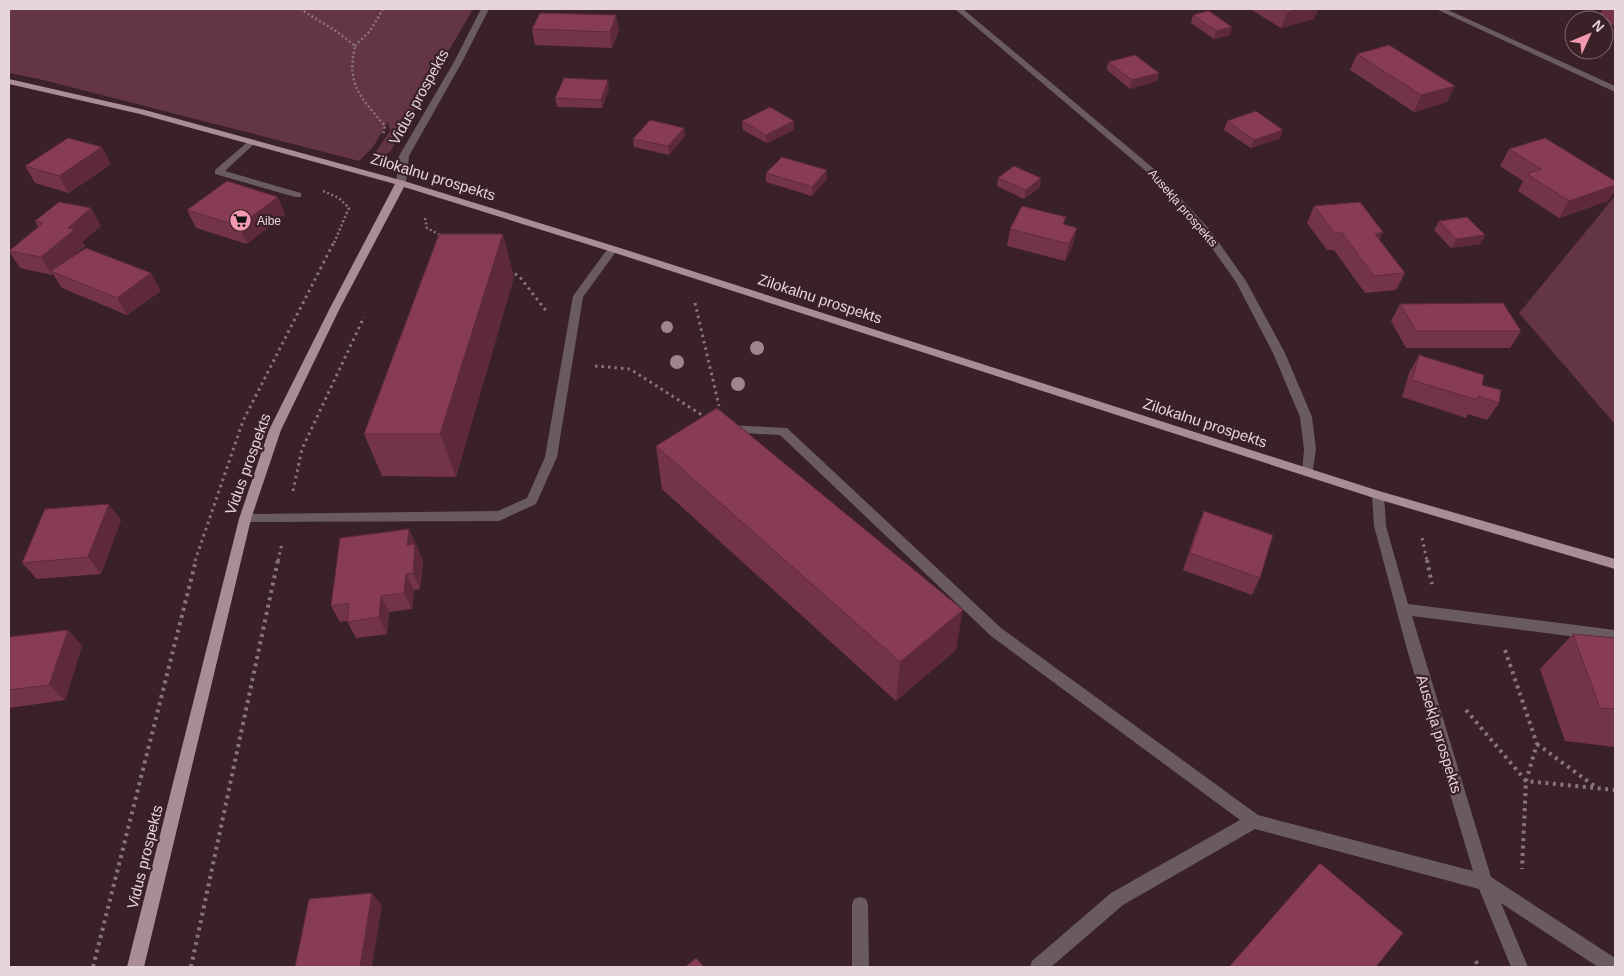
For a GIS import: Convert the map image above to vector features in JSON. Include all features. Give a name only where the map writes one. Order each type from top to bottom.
[{"type":"main road","name":"Zilokalnu prospekts","points":[[9,82],[142,112],[401,183],[613,248],[1378,496],[1615,564]]},
{"type":"main road","name":"Vidus prospekts","points":[[135,967],[244,519],[275,430],[335,308],[401,183]]},
{"type":"street","name":"Vidus prospekts","points":[[401,183],[404,156],[458,62],[485,9]]},
{"type":"street","name":"Ausekļa prospekts","points":[[959,9],[1150,170],[1206,232],[1241,281],[1279,353],[1306,417],[1310,448],[1308,473]]},
{"type":"street","points":[[1444,11],[1460,9]]},
{"type":"street","points":[[1444,11],[1615,88]]},
{"type":"street","points":[[251,142],[218,172],[298,195]]},
{"type":"street","points":[[244,519],[499,516],[532,501],[551,458],[578,296],[613,248]]},
{"type":"street","points":[[725,429],[783,431],[996,632],[1254,822],[1484,882],[1612,967]]},
{"type":"street","name":"Ausekļa prospekts","points":[[1378,496],[1380,526],[1484,882],[1518,967]]},
{"type":"street","points":[[1403,609],[1615,636]]},
{"type":"street","points":[[1038,967],[1117,899],[1254,822]]},
{"type":"street","points":[[860,906],[861,967]]},
{"type":"path","points":[[300,9],[336,31],[355,46]]},
{"type":"path","points":[[383,9],[370,31],[355,46],[351,64],[354,82],[366,103],[385,126],[383,137]]},
{"type":"path","points":[[425,218],[427,228],[443,237]]},
{"type":"path","points":[[502,268],[519,276],[547,312]]},
{"type":"path","points":[[695,302],[725,429]]},
{"type":"path","points":[[191,967],[302,450],[365,314]]},
{"type":"path","points":[[566,364],[630,369],[725,429]]},
{"type":"path","points":[[1496,621],[1537,744],[1526,781],[1522,866],[1535,915]]},
{"type":"path","points":[[1465,710],[1526,781],[1615,790]]},
{"type":"path","points":[[1537,744],[1598,788]]},
{"type":"path","points":[[1476,962],[1478,967]]},
{"type":"shaded area","points":[[9,9],[473,9],[390,152],[371,159],[390,131],[388,122],[373,147],[359,161],[9,73]]},
{"type":"shaded area","points":[[1615,196],[1615,424],[1519,313]]},
{"type":"building","points":[[1281,9],[1300,9],[1287,12]]},
{"type":"building","points":[[1209,11],[1232,27],[1216,31],[1193,15]]},
{"type":"building","points":[[540,13],[616,15],[610,32],[532,29]]},
{"type":"building","points":[[1389,45],[1455,86],[1421,95],[1357,54]]},
{"type":"building","points":[[1135,55],[1159,73],[1132,80],[1108,62]]},
{"type":"building","points":[[564,78],[608,80],[601,100],[555,98]]},
{"type":"building","points":[[770,107],[794,121],[766,135],[742,121]]},
{"type":"building","points":[[1256,111],[1283,130],[1254,140],[1227,121]]},
{"type":"building","points":[[650,120],[684,128],[668,146],[633,139]]},
{"type":"building","points":[[68,138],[102,147],[59,176],[25,166]]},
{"type":"building","points":[[1545,138],[1615,181],[1615,185],[1569,201],[1527,174],[1541,169],[1509,149]]},
{"type":"building","points":[[782,157],[827,170],[812,187],[766,173]]},
{"type":"building","points":[[1014,166],[1041,178],[1026,190],[998,178]]},
{"type":"building","points":[[227,181],[278,197],[239,226],[187,210]]},
{"type":"building","points":[[59,202],[91,208],[68,228],[75,229],[41,257],[9,251],[43,223],[35,221]]},
{"type":"building","points":[[1360,202],[1383,232],[1375,234],[1405,273],[1374,276],[1342,233],[1334,233],[1314,206]]},
{"type":"building","points":[[1022,206],[1066,217],[1063,224],[1077,228],[1069,244],[1010,229]]},
{"type":"building","points":[[1467,217],[1485,235],[1456,239],[1439,221]]},
{"type":"building","points":[[439,234],[503,234],[440,434],[364,434]]},
{"type":"building","points":[[86,248],[151,273],[117,298],[51,271]]},
{"type":"building","points":[[1503,303],[1521,331],[1416,331],[1400,304]]},
{"type":"building","points":[[1419,355],[1484,375],[1482,385],[1501,390],[1499,403],[1478,396],[1477,400],[1412,380]]},
{"type":"building","points":[[717,408],[963,610],[900,662],[656,446]]},
{"type":"building","points":[[109,504],[88,557],[22,563],[45,509]]},
{"type":"building","points":[[1204,511],[1273,535],[1260,578],[1190,553]]},
{"type":"building","points":[[409,529],[407,545],[415,544],[413,573],[406,574],[404,593],[381,596],[379,617],[347,622],[349,603],[331,606],[340,538]]},
{"type":"building","points":[[68,630],[49,685],[9,690],[9,637]]},
{"type":"building","points":[[1573,634],[1615,638],[1615,709],[1600,708]]},
{"type":"building","points":[[1320,863],[1403,933],[1376,967],[1229,967]]},
{"type":"building","points":[[372,893],[360,967],[295,967],[309,899]]},
{"type":"building","points":[[696,958],[704,967],[685,967]]},
{"type":"place","name":"Aibe","points":[[241,221]]}]
